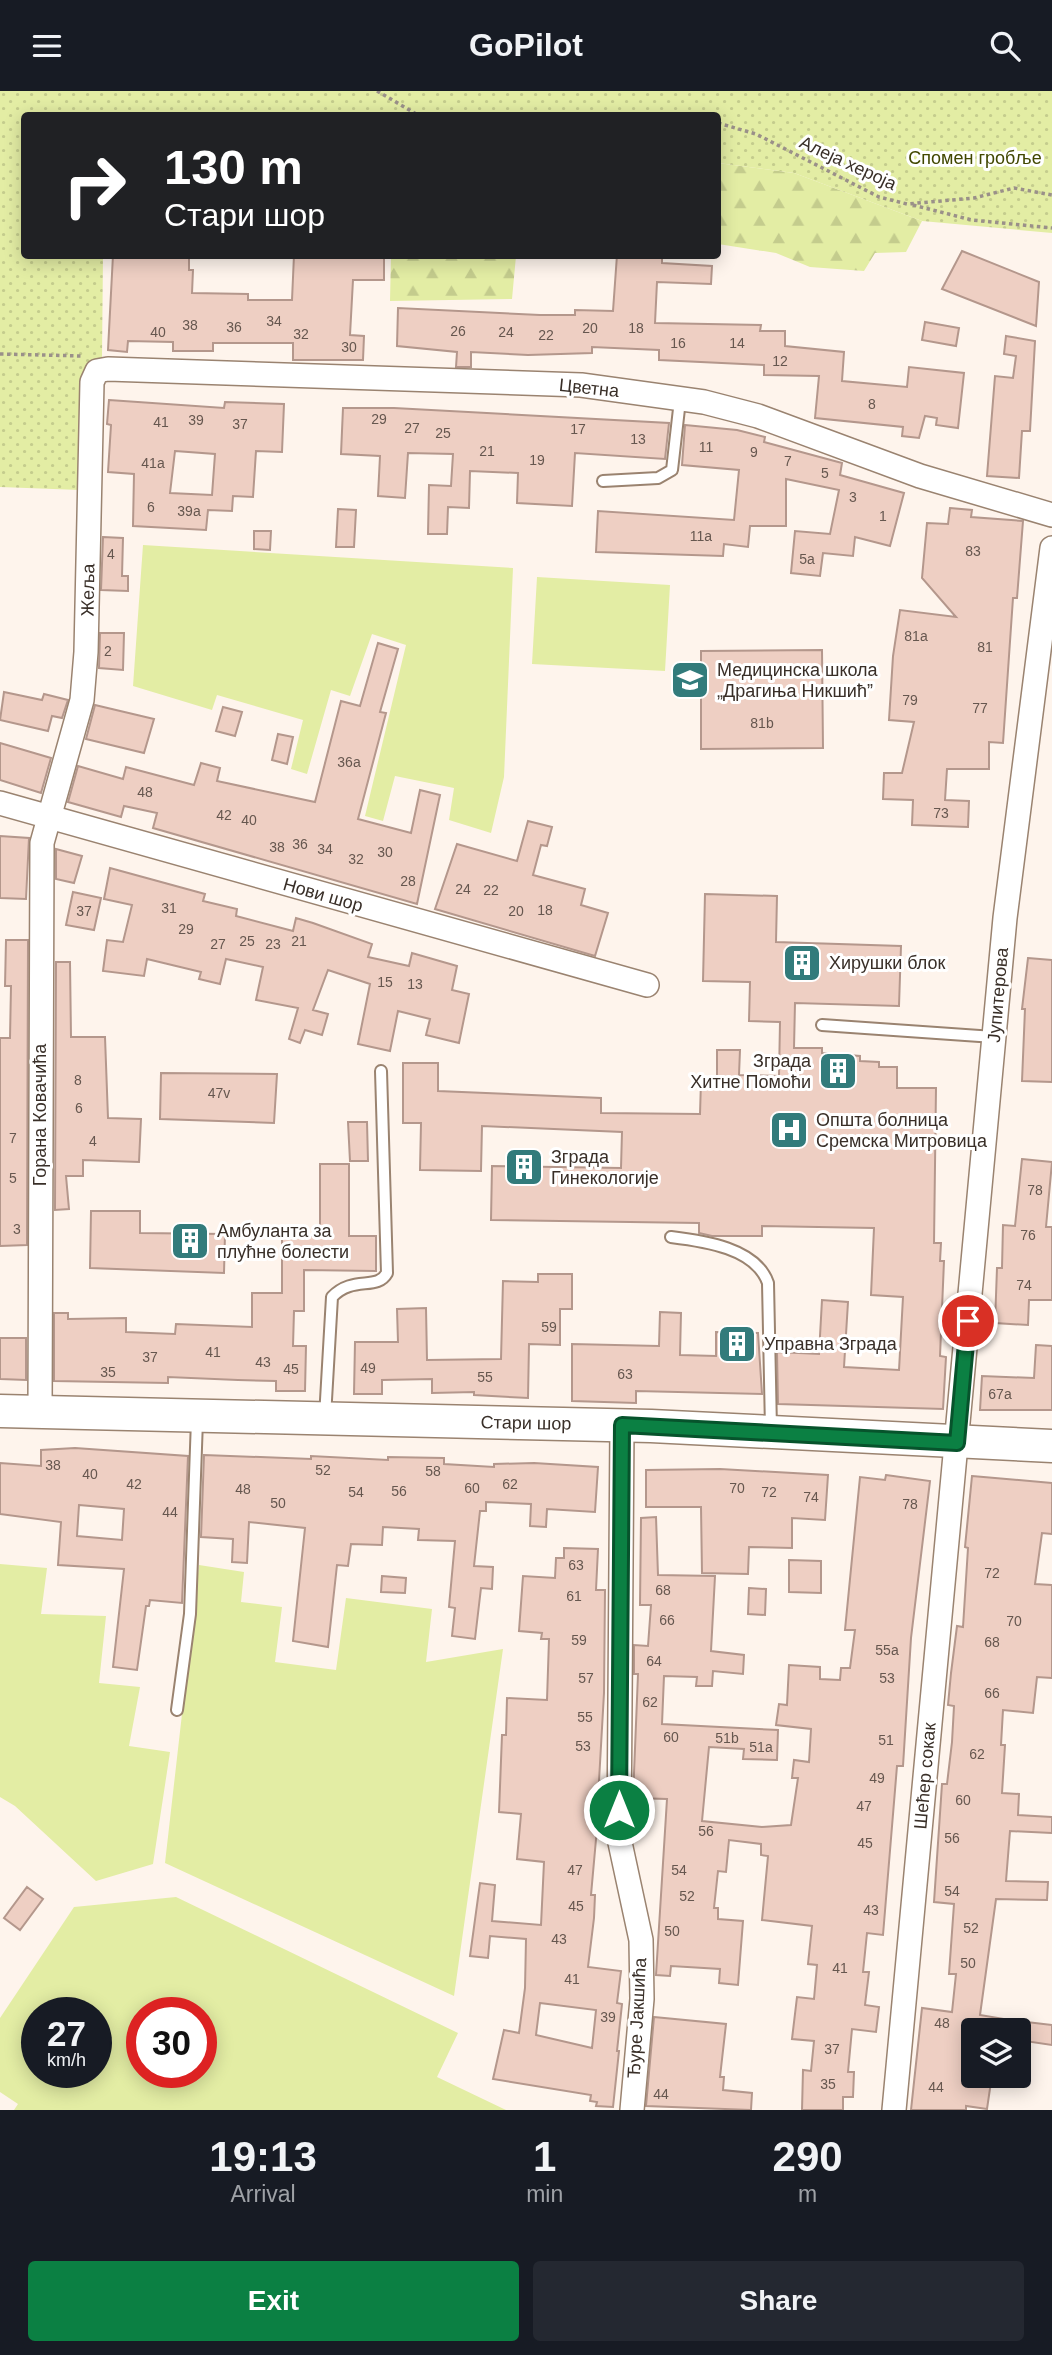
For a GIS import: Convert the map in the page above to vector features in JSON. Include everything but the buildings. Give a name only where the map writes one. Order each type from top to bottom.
[{"type":"main road","name":"Стари шор","points":[[0,1411],[622,1425],[1052,1446]]},
{"type":"street","name":"Цветна","points":[[108,369],[581,385],[704,402],[758,416],[920,477],[1052,515]]},
{"type":"street","name":"Жеља","points":[[48,817],[82,700],[86,652],[92,382],[97,371],[108,369]]},
{"type":"street","name":"Јупитерова","points":[[957,1443],[1007,906],[1052,548]]},
{"type":"street","name":"Нови шор","points":[[0,803],[647,985]]},
{"type":"street","name":"Горана Ковачића","points":[[40,1413],[41,881],[42,843],[48,817]]},
{"type":"street","name":"Ђуре Јакшића","points":[[622,1425],[619,1838],[640,1940],[642,1999],[632,2110]]},
{"type":"street","name":"Шећер сокак","points":[[894,2110],[957,1443]]},
{"type":"lane","points":[[603,481],[657,478],[672,470],[680,400]]},
{"type":"lane","points":[[822,1025],[995,1037]]},
{"type":"lane","points":[[324,1419],[332,1297],[347,1284],[377,1282],[387,1273],[381,1071]]},
{"type":"lane","points":[[671,1237],[727,1249],[749,1258],[766,1278],[771,1432]]},
{"type":"lane","points":[[177,1710],[190,1613],[197,1417]]},
{"type":"path","points":[[377,91],[413,112]]},
{"type":"path","name":"Алеја хероја","points":[[721,124],[756,134],[879,197],[907,204],[974,198],[1014,188],[1052,195]]},
{"type":"path","points":[[907,204],[972,219],[1052,228]]},
{"type":"path","points":[[0,354],[102,357],[108,369]]},
{"type":"green space","name":"Спомен гробље","points":[[0,91],[1052,91],[1052,233],[922,221],[794,173],[721,163],[721,112],[21,112],[21,259],[103,259],[102,357],[80,490],[0,487]]},
{"type":"green space","points":[[721,163],[794,173],[922,221],[906,252],[875,253],[864,271],[810,267],[776,253],[721,244]]},
{"type":"green space","points":[[391,259],[516,259],[512,299],[390,301]]},
{"type":"green space","points":[[143,545],[513,568],[504,777],[491,833],[449,820],[454,788],[395,776],[383,821],[365,816],[406,645],[372,634],[350,696],[331,690],[307,774],[291,769],[303,720],[217,695],[212,710],[133,686]]},
{"type":"green space","points":[[537,577],[670,585],[665,671],[532,664]]},
{"type":"green space","points":[[0,1564],[47,1568],[41,1614],[106,1616],[99,1683],[140,1687],[129,1746],[170,1752],[153,1864],[96,1881],[15,1806],[0,1797]]},
{"type":"green space","points":[[199,1565],[244,1572],[241,1602],[282,1607],[275,1662],[336,1670],[346,1598],[432,1609],[426,1662],[503,1649],[454,1996],[165,1863]]},
{"type":"green space","points":[[176,1897],[458,2033],[437,2077],[506,2110],[14,2110],[18,2104],[0,2092],[0,2018],[74,1907]]},
{"type":"place","name":"Медицинска школа „Драгиња Никшић”","points":[[690,680]]},
{"type":"place","name":"Хирушки блок","points":[[802,963]]},
{"type":"place","name":"Зграда Хитне Помоћи","points":[[838,1071]]},
{"type":"place","name":"Општа болница Сремска Митровица","points":[[789,1130]]},
{"type":"place","name":"Зграда Гинекологије","points":[[524,1167]]},
{"type":"place","name":"Амбуланта за плућне болести","points":[[190,1241]]},
{"type":"place","name":"Управна Зграда","points":[[737,1344]]},
{"type":"route","points":[[619,1810],[622,1425],[957,1443],[968,1321]]}]
